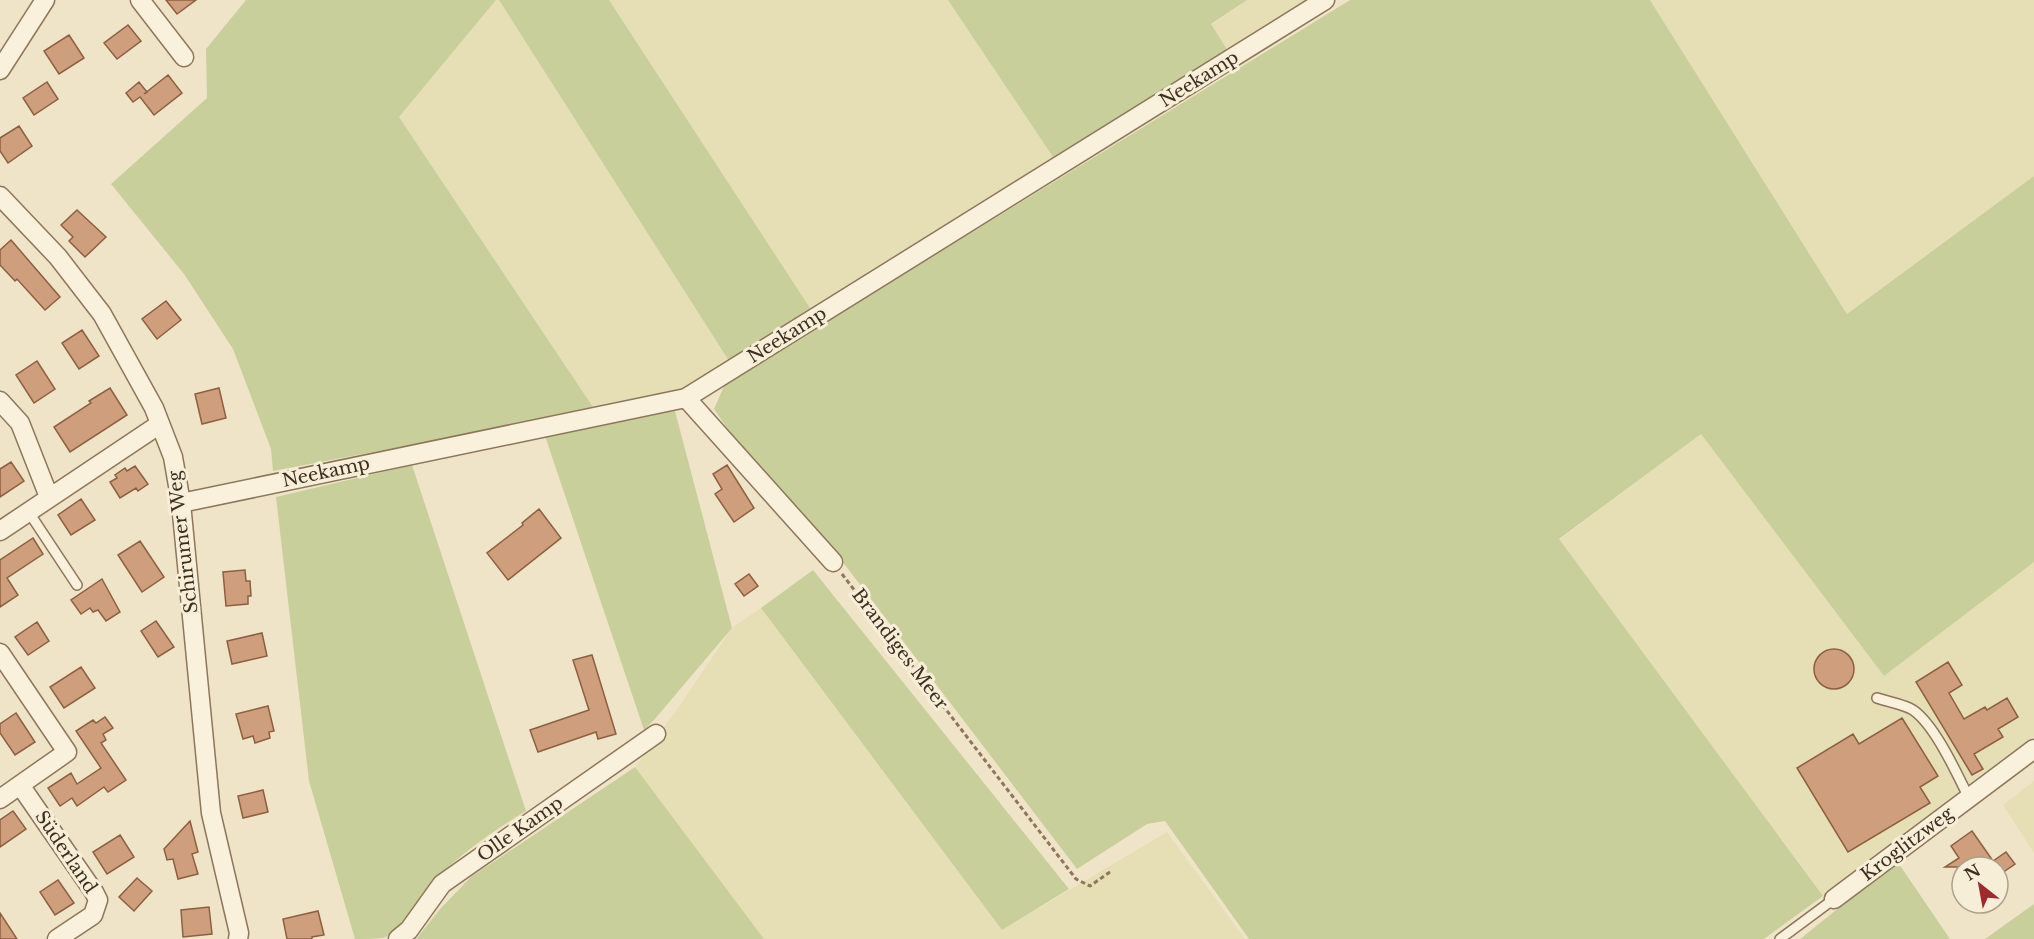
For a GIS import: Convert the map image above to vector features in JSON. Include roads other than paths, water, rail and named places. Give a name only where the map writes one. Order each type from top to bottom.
[{"type":"street","points":[[0,70],[45,0]]},
{"type":"street","points":[[140,0],[184,57]]},
{"type":"street","name":"Neekamp","points":[[181,502],[686,398],[1325,0]]},
{"type":"street","name":"Schirumer Weg","points":[[0,196],[58,257],[102,314],[154,408],[173,458],[181,502],[212,813],[239,937]]},
{"type":"street","points":[[686,398],[833,562]]},
{"type":"street","points":[[0,401],[20,423],[50,497]]},
{"type":"street","points":[[0,531],[160,424]]},
{"type":"street","points":[[0,652],[67,752],[0,799]]},
{"type":"street","name":"Olle Kamp","points":[[398,939],[409,930],[442,884],[656,734]]},
{"type":"street","name":"Kroglitzweg","points":[[1834,898],[2034,749]]},
{"type":"street","name":"Süderland","points":[[20,785],[98,900],[93,915],[57,939]]},
{"type":"lane","points":[[28,511],[77,585]]},
{"type":"lane","points":[[1877,698],[1912,710],[1927,724],[1969,798]]},
{"type":"lane","name":"Kroglitzweg","points":[[1780,939],[1834,898]]}]
